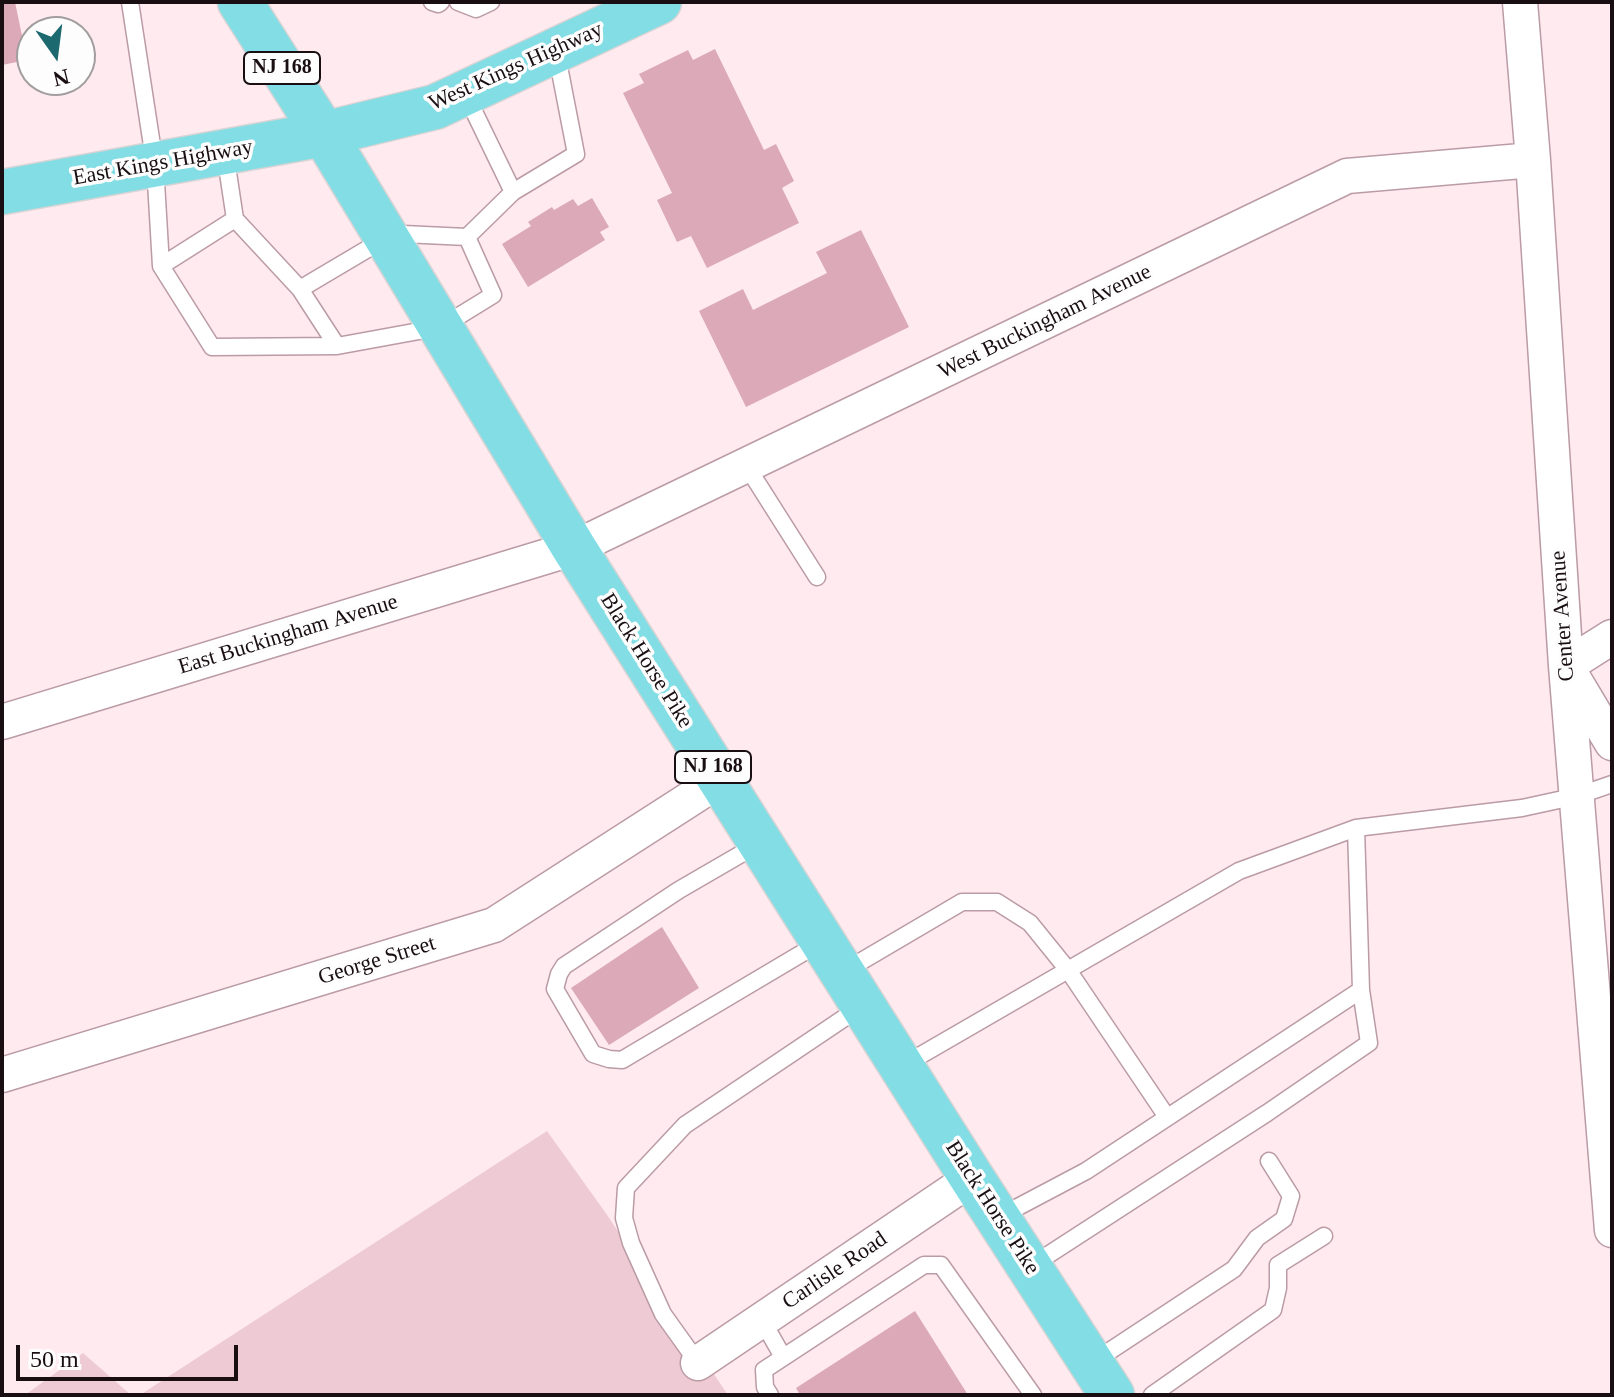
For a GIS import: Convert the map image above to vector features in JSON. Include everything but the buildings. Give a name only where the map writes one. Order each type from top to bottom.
[{"type":"main road","name":"Black Horse Pike","points":[[240,2],[324,134],[574,548],[1102,1379]]},
{"type":"main road","name":"West Kings Highway","points":[[324,134],[435,107],[659,2]]},
{"type":"main road","name":"East Kings Highway","points":[[2,192],[324,134]]},
{"type":"street","name":"Center Avenue","points":[[1520,2],[1566,666],[1612,1230]]},
{"type":"street","name":"West Buckingham Avenue","points":[[574,548],[1347,176],[1533,160]]},
{"type":"street","name":"East Buckingham Avenue","points":[[2,722],[574,548]]},
{"type":"street","points":[[1612,637],[1566,666],[1612,743]]},
{"type":"street","name":"George Street","points":[[2,1075],[494,925],[721,779]]},
{"type":"street","name":"Carlisle Road","points":[[698,1363],[972,1178]]},
{"type":"lane","points":[[130,2],[155,165],[161,266],[212,347],[337,346],[441,327],[493,295],[467,237]]},
{"type":"lane","points":[[432,2],[441,2]]},
{"type":"lane","points":[[458,2],[476,9],[491,2]]},
{"type":"lane","points":[[300,289],[386,238],[403,234],[467,237],[513,192],[576,154],[556,50]]},
{"type":"lane","points":[[465,93],[513,192]]},
{"type":"lane","points":[[225,152],[235,219],[300,289],[337,346]]},
{"type":"lane","points":[[161,266],[235,219]]},
{"type":"lane","points":[[746,465],[817,577]]},
{"type":"lane","points":[[902,1066],[1239,871],[1356,828],[1522,808],[1577,796],[1612,784]]},
{"type":"lane","points":[[1030,1267],[1369,1043],[1361,990],[1356,828]]},
{"type":"lane","points":[[761,842],[679,890],[564,966],[555,989],[593,1054],[622,1060],[843,973],[962,902],[997,902],[1030,923],[1068,970],[1167,1117]]},
{"type":"lane","points":[[698,1363],[663,1314],[631,1243],[624,1218],[626,1188],[685,1125],[843,973]]},
{"type":"lane","points":[[998,1217],[1086,1171],[1361,990]]},
{"type":"lane","points":[[1102,1379],[1234,1269],[1257,1238],[1284,1219],[1291,1196],[1269,1161]]},
{"type":"lane","points":[[1152,1395],[1273,1310],[1278,1288],[1278,1265],[1324,1236]]},
{"type":"lane","points":[[770,1395],[765,1387],[764,1370],[924,1265],[941,1265],[1033,1395]]},
{"type":"lane","points":[[762,1320],[783,1357]]},
{"type":"shaded area","points":[[547,1131],[728,1395],[140,1395]]},
{"type":"shaded area","points":[[83,1353],[131,1395],[25,1395]]}]
